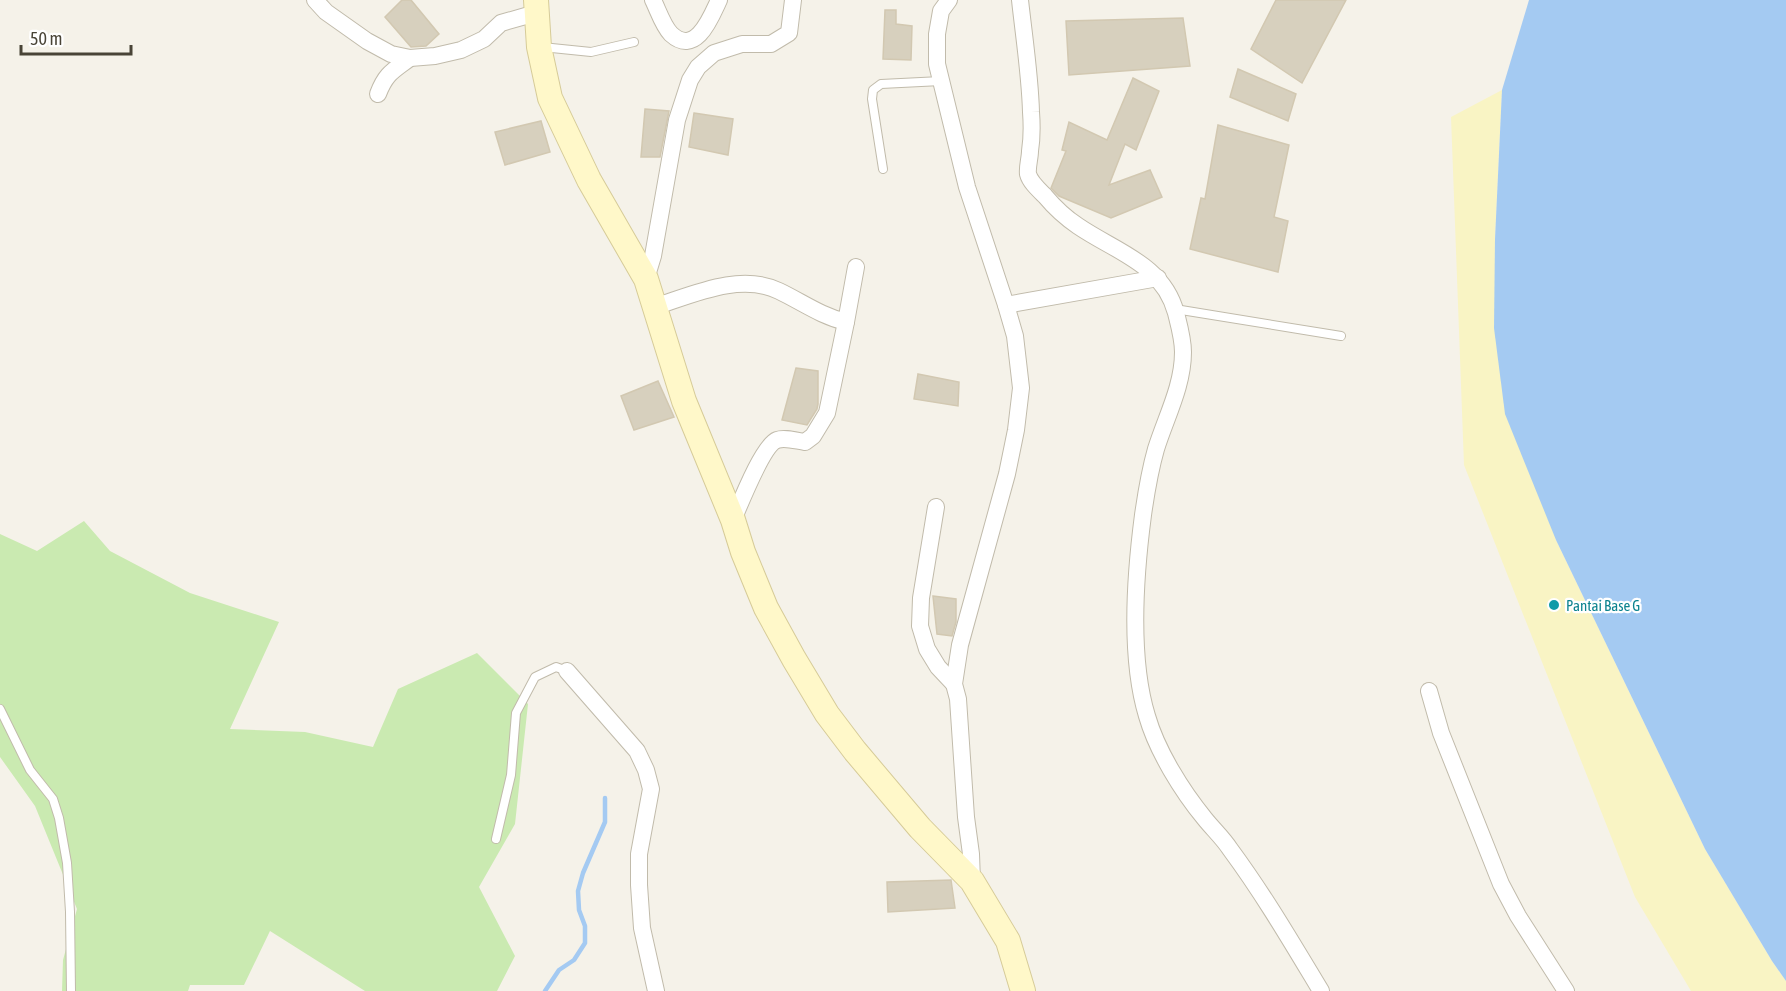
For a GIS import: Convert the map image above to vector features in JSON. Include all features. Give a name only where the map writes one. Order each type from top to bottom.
[{"type":"street","points":[[315,0],[326,12],[367,41],[391,54],[410,58],[435,56],[461,50],[484,39],[501,23],[536,7],[539,47],[550,98],[589,180],[646,279],[684,401],[766,608],[827,714],[920,828],[972,881],[1008,941],[1023,991]]},
{"type":"street","points":[[654,0],[671,34],[683,41],[699,36],[710,21],[719,0]]},
{"type":"street","points":[[646,279],[653,256],[677,120],[690,80],[698,67],[714,52],[742,44],[771,44],[789,33],[793,0]]},
{"type":"street","points":[[949,0],[941,11],[937,34],[937,64],[967,187],[1015,336],[1021,388],[1016,430],[1005,484],[960,645],[954,684],[958,699],[972,881]]},
{"type":"street","points":[[1020,0],[1031,109],[1032,134],[1028,174],[1034,184],[1061,213],[1079,227],[1141,264],[1158,278],[1167,290],[1175,309],[1183,350],[1173,405],[1156,450],[1144,512],[1137,582],[1137,657],[1146,714],[1153,735],[1177,779],[1271,907],[1322,991]]},
{"type":"street","points":[[378,94],[383,80],[410,58]]},
{"type":"street","points":[[733,520],[744,493],[767,448],[773,441],[781,439],[805,442],[813,436],[827,413],[856,267]]},
{"type":"street","points":[[1006,305],[1158,278]]},
{"type":"street","points":[[654,307],[726,286],[748,284],[778,290],[829,318],[846,322]]},
{"type":"street","points":[[936,507],[921,598],[920,626],[927,649],[938,667],[954,684]]},
{"type":"street","points":[[567,671],[637,751],[646,770],[651,789],[639,854],[639,885],[642,928],[656,991]]},
{"type":"street","points":[[1429,691],[1441,733],[1501,884],[1534,942],[1566,991]]},
{"type":"lane","points":[[539,47],[591,52],[634,42]]},
{"type":"lane","points":[[883,169],[872,99],[873,90],[881,84],[941,81]]},
{"type":"lane","points":[[1175,309],[1341,336]]},
{"type":"lane","points":[[496,839],[511,775],[516,713],[535,677],[556,667],[567,671]]},
{"type":"lane","points":[[0,709],[30,770],[53,798],[59,818],[67,863],[71,991]]},
{"type":"green space","points":[[84,521],[110,551],[190,593],[279,622],[230,729],[305,732],[373,747],[398,689],[477,653],[528,704],[515,824],[479,887],[515,956],[497,991],[365,991],[270,931],[244,985],[190,985],[188,991],[62,991],[63,960],[77,909],[35,806],[0,757],[0,534],[37,551]]},
{"type":"sand","name":"Pantai Base G","points":[[1502,90],[1495,239],[1556,540],[1705,849],[1786,981],[1786,991],[1691,991],[1635,897],[1464,465],[1451,117]]},
{"type":"water","points":[[1529,0],[1786,0],[1786,981],[1705,849],[1556,540],[1505,414],[1494,328],[1495,239],[1502,90]]},
{"type":"building","points":[[402,0],[411,0],[439,34],[426,46],[411,47],[385,17]]},
{"type":"building","points":[[1276,0],[1346,0],[1302,83],[1251,49]]},
{"type":"building","points":[[885,10],[896,10],[896,24],[912,26],[911,60],[883,59]]},
{"type":"building","points":[[1183,18],[1190,66],[1069,75],[1066,21]]},
{"type":"building","points":[[1238,69],[1296,94],[1288,121],[1230,97]]},
{"type":"building","points":[[1133,78],[1159,91],[1136,150],[1125,144],[1109,185],[1150,170],[1162,197],[1111,218],[1059,196],[1051,188],[1066,151],[1062,150],[1069,122],[1107,140]]},
{"type":"building","points":[[645,109],[669,111],[660,157],[641,157]]},
{"type":"building","points":[[694,113],[733,119],[728,155],[689,147]]},
{"type":"building","points":[[541,121],[550,152],[505,165],[495,132]]},
{"type":"building","points":[[1218,125],[1289,145],[1274,217],[1288,221],[1278,272],[1190,249],[1201,198],[1205,199]]},
{"type":"building","points":[[796,368],[818,371],[817,409],[807,425],[782,420]]},
{"type":"building","points":[[918,374],[959,382],[958,406],[914,399]]},
{"type":"building","points":[[658,381],[674,417],[634,430],[621,396]]},
{"type":"building","points":[[933,596],[956,599],[956,622],[952,636],[937,634]]},
{"type":"building","points":[[951,880],[955,908],[888,912],[887,882]]},
{"type":"waterway","points":[[545,991],[559,970],[574,960],[585,943],[585,926],[579,910],[578,891],[583,873],[605,822],[605,798]]},
{"type":"place","name":"Pantai Base G","points":[[1554,605]]}]
